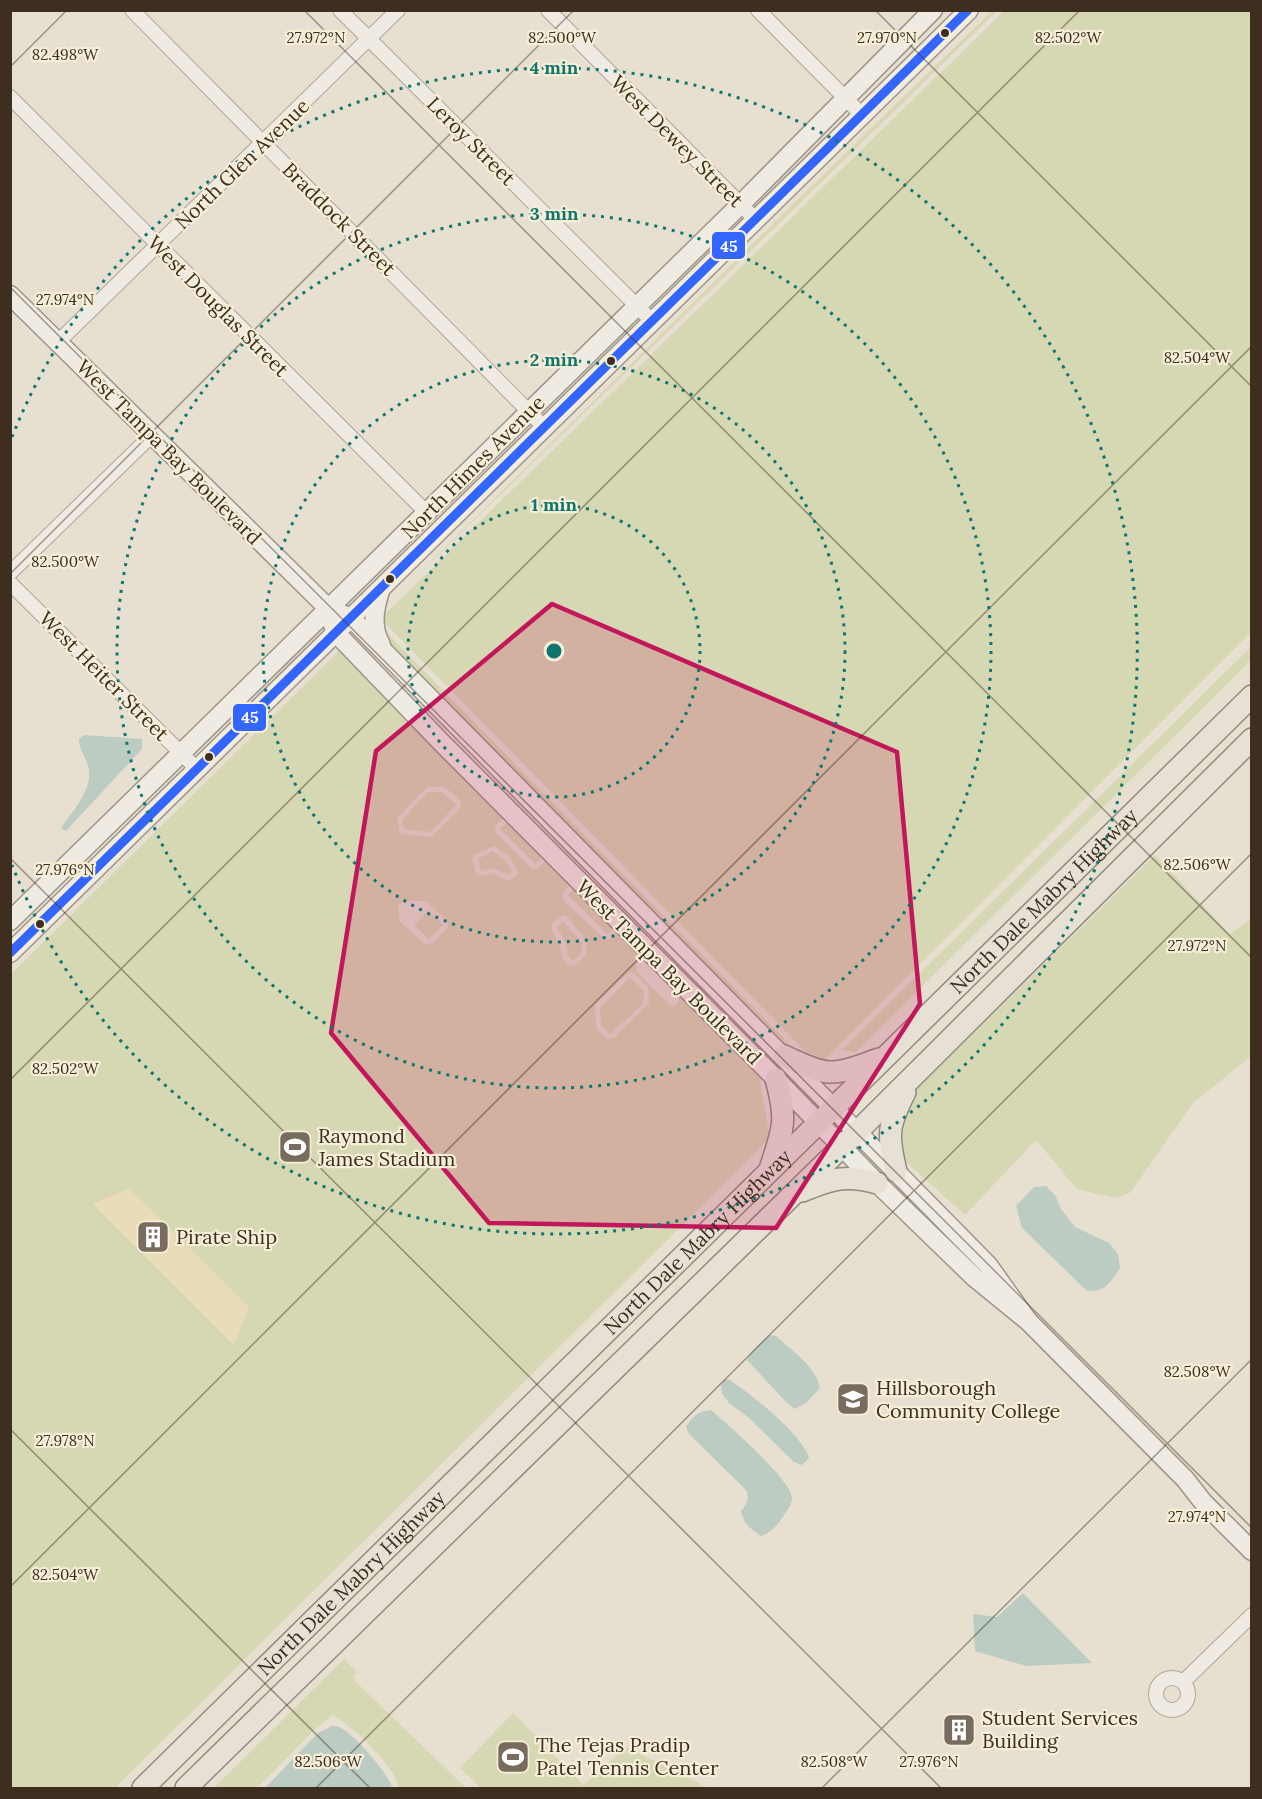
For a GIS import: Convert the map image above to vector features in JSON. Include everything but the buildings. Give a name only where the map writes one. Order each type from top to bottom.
[{"type":"main road","name":"North Dale Mabry Highway","points":[[143,1788],[1251,696]]},
{"type":"main road","name":"North Dale Mabry Highway","points":[[186,1788],[842,1147],[1251,739]]},
{"type":"main road","points":[[784,1056],[812,1068],[830,1072],[849,1069],[885,1056]]},
{"type":"main road","points":[[896,1171],[889,1131],[913,1076]]},
{"type":"main road","points":[[769,1171],[784,1123],[783,1103],[776,1079]]},
{"type":"main road","points":[[793,1194],[839,1178],[852,1177],[877,1184]]},
{"type":"main road","points":[[288,1646],[309,1668]]},
{"type":"street","name":"Braddock Street","points":[[132,10],[545,428]]},
{"type":"street","name":"Leroy Street","points":[[340,10],[653,322]]},
{"type":"street","name":"North Glen Avenue","points":[[58,342],[398,10]]},
{"type":"street","name":"West Dewey Street","points":[[548,10],[756,220]]},
{"type":"street","points":[[758,10],[862,115]]},
{"type":"street","name":"North Himes Avenue","points":[[11,920],[740,205],[933,10]]},
{"type":"street","name":"North Himes Avenue","points":[[10,953],[380,591],[965,12]]},
{"type":"street","name":"West Douglas Street","points":[[10,97],[427,513]]},
{"type":"street","points":[[784,161],[800,177]]},
{"type":"street","name":"West Tampa Bay Boulevard","points":[[10,295],[327,608],[351,618],[988,1265],[1028,1321]]},
{"type":"street","points":[[10,573],[151,435]]},
{"type":"street","name":"West Heiter Street","points":[[10,583],[198,770]]},
{"type":"street","points":[[380,591],[373,614],[374,629],[392,661]]},
{"type":"street","name":"West Tampa Bay Boulevard","points":[[327,608],[336,633],[440,741],[776,1079],[877,1184],[974,1277],[1028,1321],[1185,1479],[1203,1502],[1251,1551]]},
{"type":"street","points":[[440,741],[455,725]]},
{"type":"street","points":[[573,876],[589,860]]},
{"type":"street","points":[[11,920],[27,937]]},
{"type":"street","points":[[665,969],[682,953]]},
{"type":"street","points":[[696,999],[712,983]]},
{"type":"street","name":"West Tampa Bay Boulevard","points":[[1185,1479],[1209,1497],[1251,1536]]},
{"type":"street","points":[[1184,1682],[1251,1615]]},
{"type":"highlighted area","points":[[552,604],[897,752],[920,1004],[776,1228],[489,1223],[331,1033],[376,751]]},
{"type":"green space","points":[[992,11],[997,11],[381,611],[796,201]]},
{"type":"green space","points":[[1004,11],[1251,11],[1251,632],[825,1059],[806,1052],[383,621],[383,616]]},
{"type":"green space","points":[[381,627],[793,1048],[790,1051],[398,656]]},
{"type":"green space","points":[[1251,647],[1251,660],[856,1052],[842,1050]]},
{"type":"green space","points":[[341,649],[505,817],[495,826],[496,833],[532,869],[537,869],[547,859],[571,884],[563,893],[563,900],[605,939],[610,939],[618,931],[644,957],[636,964],[636,971],[669,1004],[674,1006],[679,1002],[678,991],[764,1077],[760,1082],[770,1138],[115,1788],[11,1788],[11,974]],"holes":[[[427,787],[445,787],[460,800],[461,807],[432,837],[400,834],[397,818]],[[494,846],[509,856],[518,871],[516,876],[509,881],[493,874],[479,876],[476,874],[472,858]],[[404,901],[426,901],[447,921],[448,927],[433,943],[426,945],[400,922],[398,905]],[[563,915],[568,917],[587,941],[586,956],[575,966],[568,965],[562,958],[560,945],[551,929],[553,923]],[[629,972],[634,973],[648,987],[649,1003],[614,1038],[607,1039],[596,1028],[595,1005]]]},
{"type":"green space","points":[[428,792],[442,792],[456,805],[430,832],[404,829],[402,820]]},
{"type":"green space","points":[[507,822],[542,857],[535,864],[500,829]]},
{"type":"green space","points":[[493,851],[505,861],[512,872],[509,875],[495,869],[481,870],[478,859]]},
{"type":"green space","points":[[1155,855],[1230,934],[1251,919],[1251,1056],[1193,1103],[1130,1193],[1115,1198],[1077,1189],[1036,1140],[965,1215],[907,1163],[897,1140],[910,1096]]},
{"type":"green space","points":[[574,889],[614,928],[608,934],[568,895]]},
{"type":"green space","points":[[428,911],[443,925],[429,939],[414,925]]},
{"type":"green space","points":[[563,921],[582,943],[581,953],[573,961],[567,955],[566,943],[557,927]]},
{"type":"green space","points":[[630,977],[644,991],[643,1004],[610,1034],[601,1025],[600,1008]]},
{"type":"green space","points":[[344,1659],[357,1672],[353,1676],[355,1681],[466,1788],[398,1788],[393,1774],[373,1748],[333,1715],[314,1730],[257,1788],[214,1788]]},
{"type":"green space","name":"The Tejas Pradip Patel Tennis Center","points":[[513,1713],[583,1785],[626,1747],[697,1782],[704,1788],[481,1788],[460,1768]]},
{"type":"sand","points":[[129,1188],[249,1307],[234,1345],[93,1204]]},
{"type":"shaded area","points":[[84,735],[142,739],[142,749],[66,831],[61,828],[84,794],[89,779],[88,767],[79,743],[79,739]]},
{"type":"shaded area","points":[[1046,1186],[1055,1195],[1061,1209],[1075,1227],[1109,1243],[1118,1254],[1120,1268],[1103,1288],[1087,1291],[1022,1228],[1016,1206],[1034,1187]]},
{"type":"shaded area","points":[[769,1335],[776,1336],[796,1353],[809,1366],[818,1380],[820,1388],[807,1402],[795,1409],[747,1360],[752,1351]]},
{"type":"shaded area","points":[[724,1379],[728,1379],[749,1394],[786,1426],[809,1458],[802,1465],[794,1462],[748,1417],[729,1403],[722,1394],[721,1385]]},
{"type":"shaded area","points":[[711,1410],[770,1465],[789,1489],[792,1498],[790,1506],[776,1526],[764,1535],[761,1536],[754,1531],[744,1519],[741,1511],[747,1501],[746,1490],[689,1434],[686,1427],[696,1415]]},
{"type":"shaded area","points":[[1023,1593],[1092,1663],[1026,1666],[975,1651],[973,1614],[997,1617]]},
{"type":"shaded area","points":[[332,1726],[347,1732],[362,1746],[385,1774],[392,1788],[265,1788],[318,1733]]},
{"type":"transit line","name":"45","points":[[10,953],[968,10]]},
{"type":"place","name":"Raymond James Stadium","points":[[295,1147]]},
{"type":"place","name":"Pirate Ship","points":[[153,1237]]},
{"type":"place","name":"Hillsborough Community College","points":[[853,1399]]},
{"type":"place","name":"Student Services Building","points":[[959,1730]]},
{"type":"place","name":"The Tejas Pradip Patel Tennis Center","points":[[513,1757]]}]
